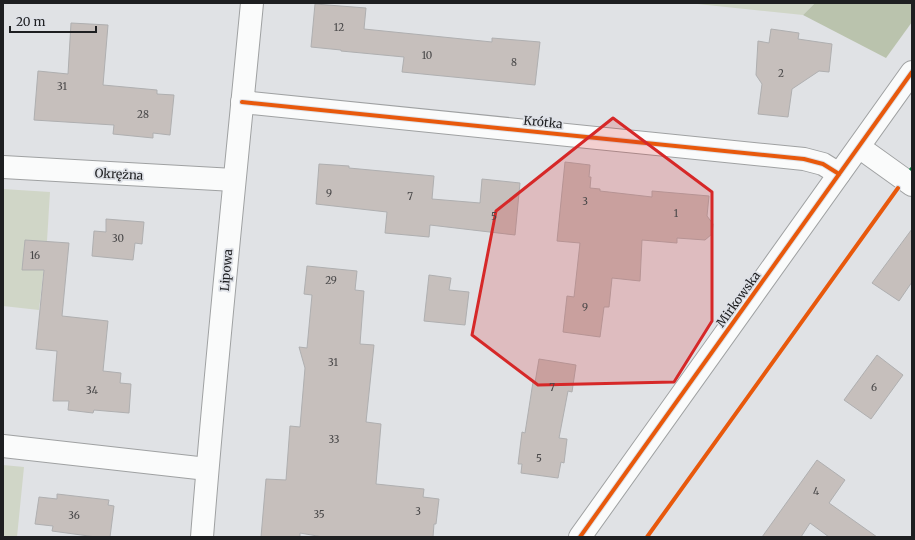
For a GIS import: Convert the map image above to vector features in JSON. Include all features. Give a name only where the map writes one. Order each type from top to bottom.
[{"type":"street","name":"Lipowa","points":[[202,537],[234,180],[252,3]]},
{"type":"street","name":"Mirkowska","points":[[580,537],[839,174],[860,147],[912,72]]},
{"type":"street","name":"Krótka","points":[[242,102],[804,159],[823,164],[839,174]]},
{"type":"street","points":[[860,147],[912,185]]},
{"type":"street","name":"Okrężna","points":[[3,167],[234,180]]},
{"type":"street","points":[[3,446],[207,469]]},
{"type":"highlighted area","points":[[613,118],[712,192],[712,321],[674,382],[538,385],[472,335],[496,211]]},
{"type":"green space","points":[[688,3],[815,3],[803,15]]},
{"type":"green space","points":[[815,3],[912,3],[912,22],[886,58],[803,15]]},
{"type":"green space","points":[[3,189],[50,192],[47,241],[39,310],[3,306]]},
{"type":"green space","points":[[3,465],[24,467],[17,537],[3,537]]},
{"type":"building","points":[[315,4],[366,8],[364,29],[492,42],[492,38],[540,42],[535,85],[402,72],[404,57],[311,47]]},
{"type":"building","points":[[71,23],[108,25],[103,85],[157,90],[157,94],[174,95],[170,135],[153,133],[153,138],[113,134],[114,125],[34,120],[38,71],[68,74]]},
{"type":"building","points":[[771,29],[799,33],[798,39],[832,44],[829,72],[819,71],[792,89],[788,117],[758,114],[762,84],[756,75],[758,41],[769,43]]},
{"type":"building","points":[[565,162],[590,165],[590,188],[600,189],[600,191],[652,197],[652,191],[709,196],[707,216],[713,224],[712,234],[705,240],[677,238],[677,243],[642,240],[640,281],[612,278],[609,307],[604,307],[600,337],[563,332],[567,296],[574,297],[580,243],[557,241]]},
{"type":"building","points":[[319,164],[434,176],[432,199],[480,203],[482,179],[520,183],[515,235],[430,225],[429,237],[385,233],[387,212],[316,204]]},
{"type":"building","points":[[106,219],[144,222],[142,244],[135,243],[133,260],[92,256],[94,231],[106,232]]},
{"type":"building","points":[[912,229],[912,282],[899,301],[872,283]]},
{"type":"building","points":[[25,240],[69,243],[62,316],[108,321],[103,371],[121,373],[120,383],[131,384],[129,413],[94,410],[93,413],[68,410],[69,401],[53,401],[57,351],[36,349],[44,270],[22,270]]},
{"type":"building","points":[[307,266],[357,271],[355,290],[364,291],[360,344],[374,345],[366,422],[381,424],[376,484],[424,489],[423,497],[439,499],[433,537],[323,537],[300,533],[300,537],[261,537],[266,479],[286,480],[290,426],[300,427],[305,368],[299,347],[307,348],[312,295],[304,294]]},
{"type":"building","points":[[429,275],[451,278],[449,290],[469,292],[465,325],[424,321]]},
{"type":"building","points":[[877,355],[903,375],[871,419],[844,400]]},
{"type":"building","points":[[539,359],[576,365],[572,392],[568,391],[559,438],[567,439],[564,463],[561,462],[558,478],[521,473],[522,464],[518,464],[522,432],[525,433],[533,382],[535,383]]},
{"type":"building","points":[[817,460],[845,480],[829,503],[877,537],[829,537],[810,523],[801,537],[762,537]]},
{"type":"building","points":[[57,494],[109,500],[108,505],[114,506],[110,537],[96,537],[52,531],[53,526],[35,524],[39,497],[57,499]]},
{"type":"cycle path","points":[[580,537],[912,72]]},
{"type":"cycle path","points":[[242,102],[804,159],[823,164],[839,174]]},
{"type":"cycle path","points":[[647,537],[898,188]]}]
